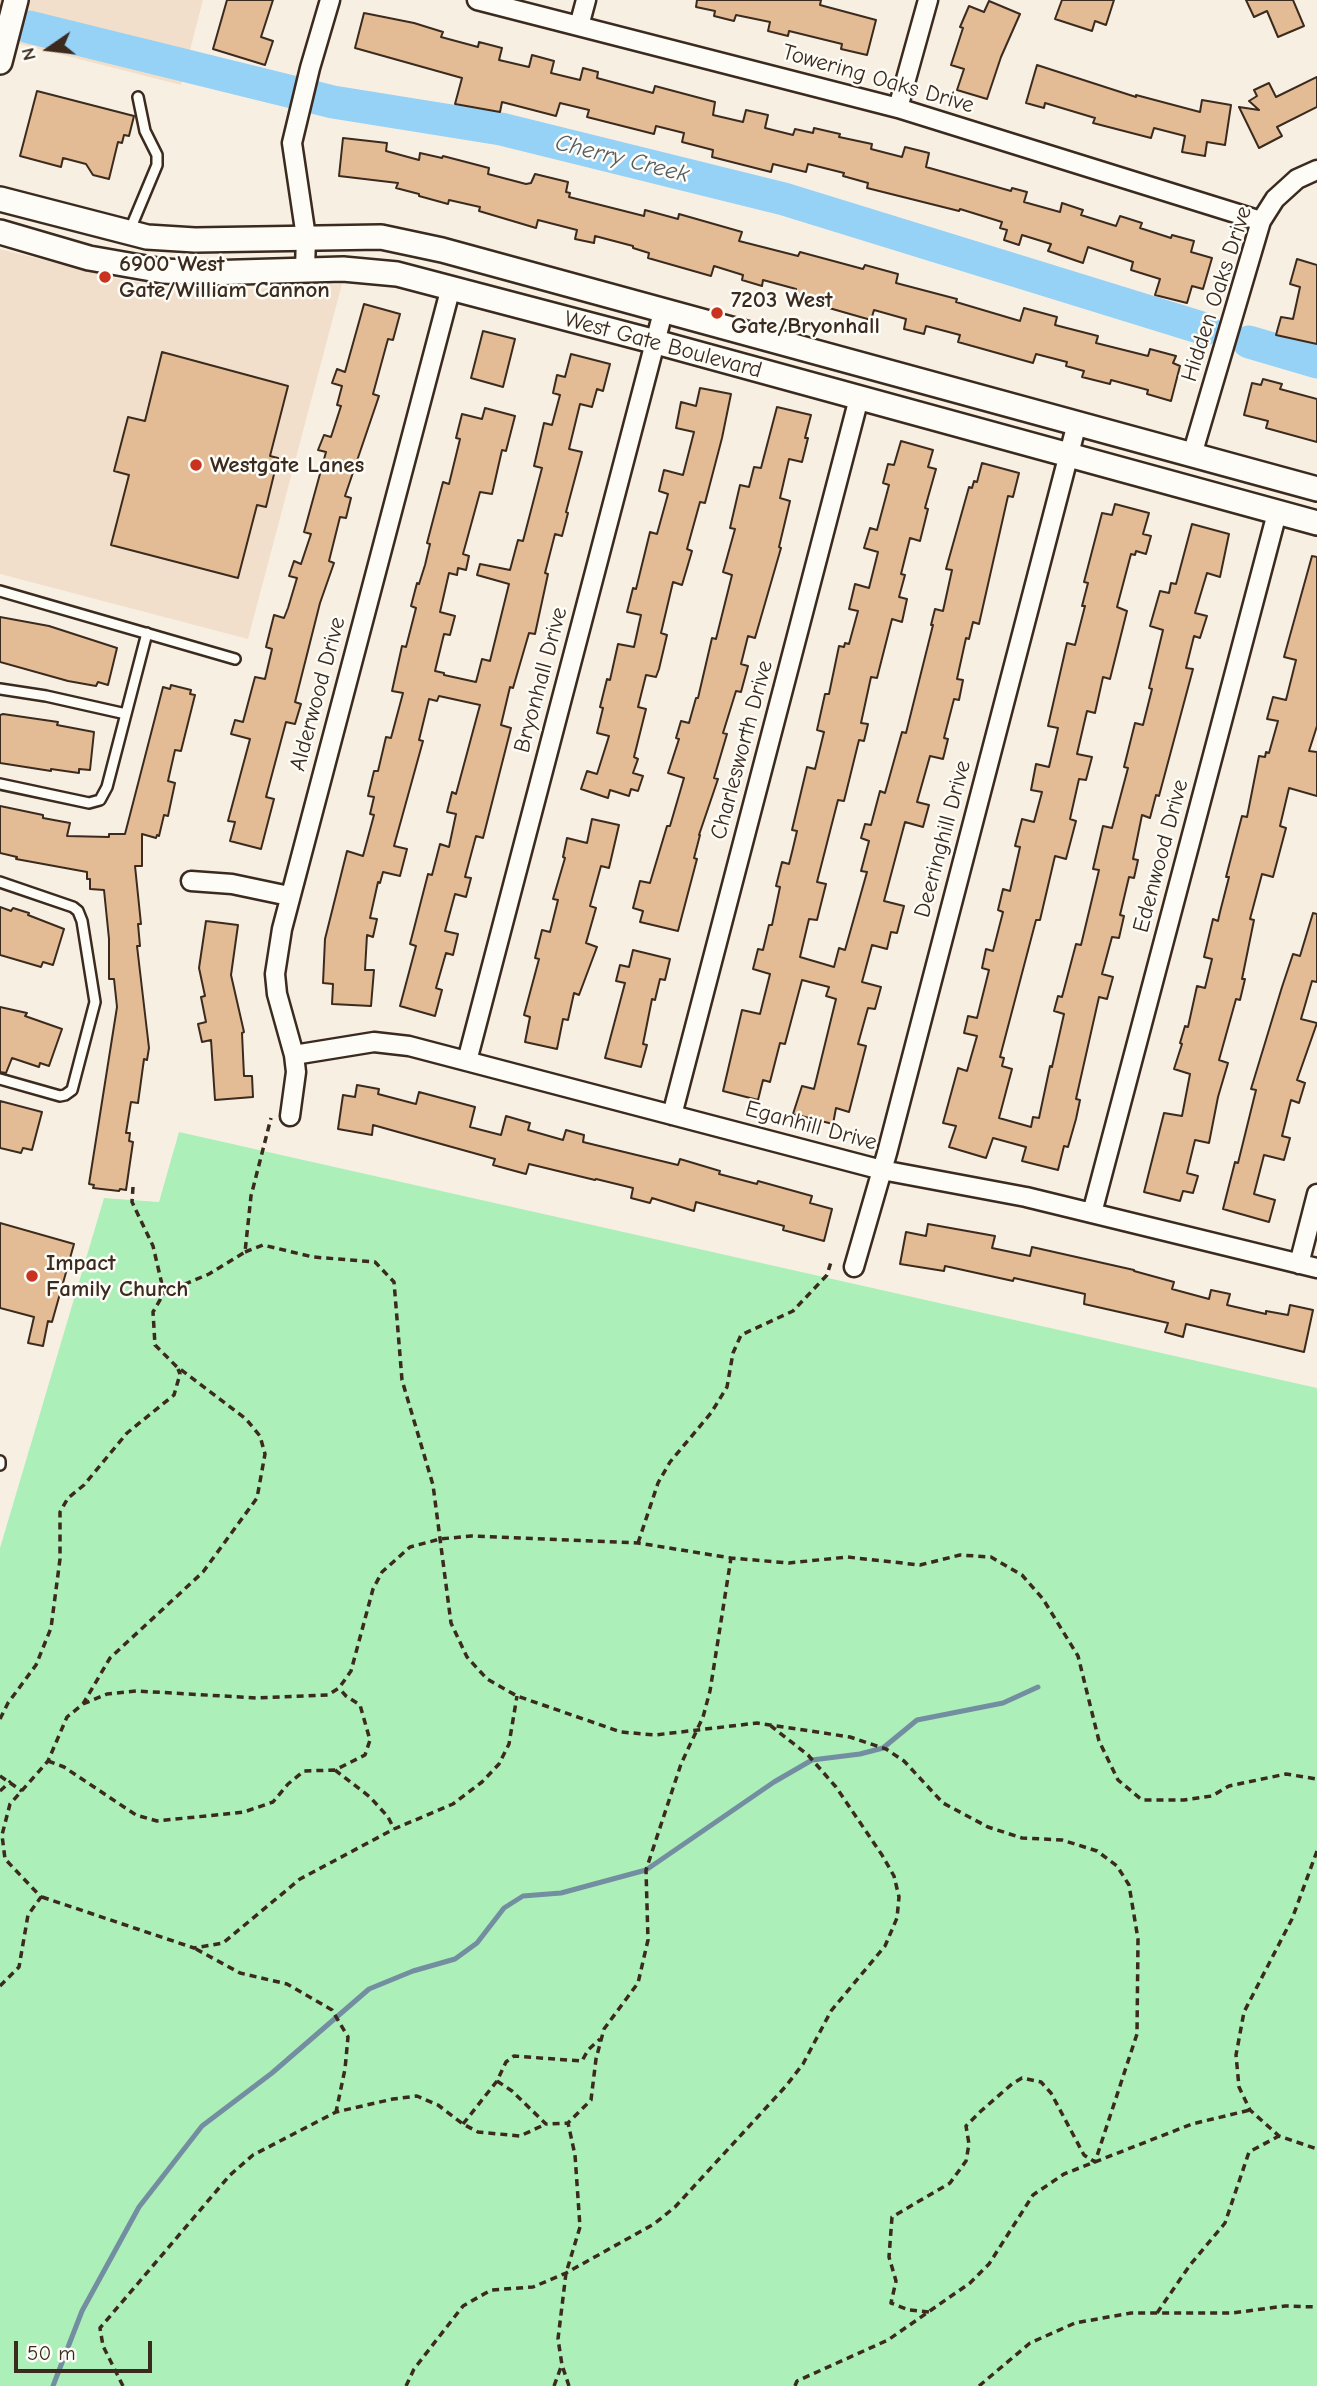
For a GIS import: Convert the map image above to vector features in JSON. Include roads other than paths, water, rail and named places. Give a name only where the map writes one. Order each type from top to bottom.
[{"type":"main road","points":[[0,62],[16,0]]},
{"type":"main road","name":"West Gate Boulevard","points":[[0,199],[128,233],[195,240],[381,237],[442,250],[1317,489]]},
{"type":"main road","name":"West Gate Boulevard","points":[[0,232],[89,258],[163,271],[206,273],[305,269],[371,270],[451,287],[1317,523]]},
{"type":"street","points":[[305,269],[306,237],[292,143],[330,0]]},
{"type":"street","name":"Towering Oaks Drive","points":[[477,0],[898,108],[1261,221]]},
{"type":"street","points":[[579,26],[586,0]]},
{"type":"street","points":[[898,108],[928,0]]},
{"type":"street","name":"Hidden Oaks Drive","points":[[1192,455],[1261,221],[1275,199],[1297,179],[1317,170]]},
{"type":"street","name":"Alderwood Drive","points":[[290,1116],[295,1091],[294,1055],[282,1015],[275,974],[277,953],[289,896],[451,287]]},
{"type":"street","name":"Bryonhall Drive","points":[[467,1061],[663,312]]},
{"type":"street","name":"Charlesworth Drive","points":[[672,1115],[859,398]]},
{"type":"street","name":"Deeringhill Drive","points":[[854,1267],[882,1170],[1077,423]]},
{"type":"street","name":"Edenwood Drive","points":[[1092,1213],[1277,513]]},
{"type":"street","points":[[191,881],[232,884],[289,896]]},
{"type":"street","name":"Eganhill Drive","points":[[294,1055],[355,1044],[391,1042],[882,1170],[1026,1197],[1317,1268]]},
{"type":"street","points":[[1299,1264],[1317,1194]]},
{"type":"lane","points":[[128,233],[157,165],[157,155],[145,131],[138,97]]},
{"type":"lane","points":[[0,591],[235,659]]},
{"type":"lane","points":[[0,784],[95,803],[100,800],[107,787],[146,633]]},
{"type":"lane","points":[[0,689],[126,714]]},
{"type":"lane","points":[[0,882],[73,906],[78,911],[95,1002],[72,1090],[60,1096],[0,1079]]},
{"type":"waterway","name":"Cherry Creek","points":[[29,27],[333,102],[501,129],[784,199],[1205,329]]},
{"type":"waterway","name":"Cherry Creek","points":[[1249,342],[1317,362]]},
{"type":"waterway","points":[[53,2386],[82,2311],[139,2207],[202,2126],[272,2073],[369,1989],[413,1971],[455,1959],[477,1943],[504,1908],[523,1896],[561,1893],[646,1870],[774,1782],[812,1760],[883,1748],[917,1720],[1003,1703],[1038,1687]]},
{"type":"place","name":"6900 West Gate/William Cannon","points":[[105,277]]},
{"type":"place","name":"7203 West Gate/Bryonhall","points":[[717,313]]},
{"type":"place","name":"Westgate Lanes","points":[[196,465]]},
{"type":"place","name":"Impact Family Church","points":[[32,1276]]}]
